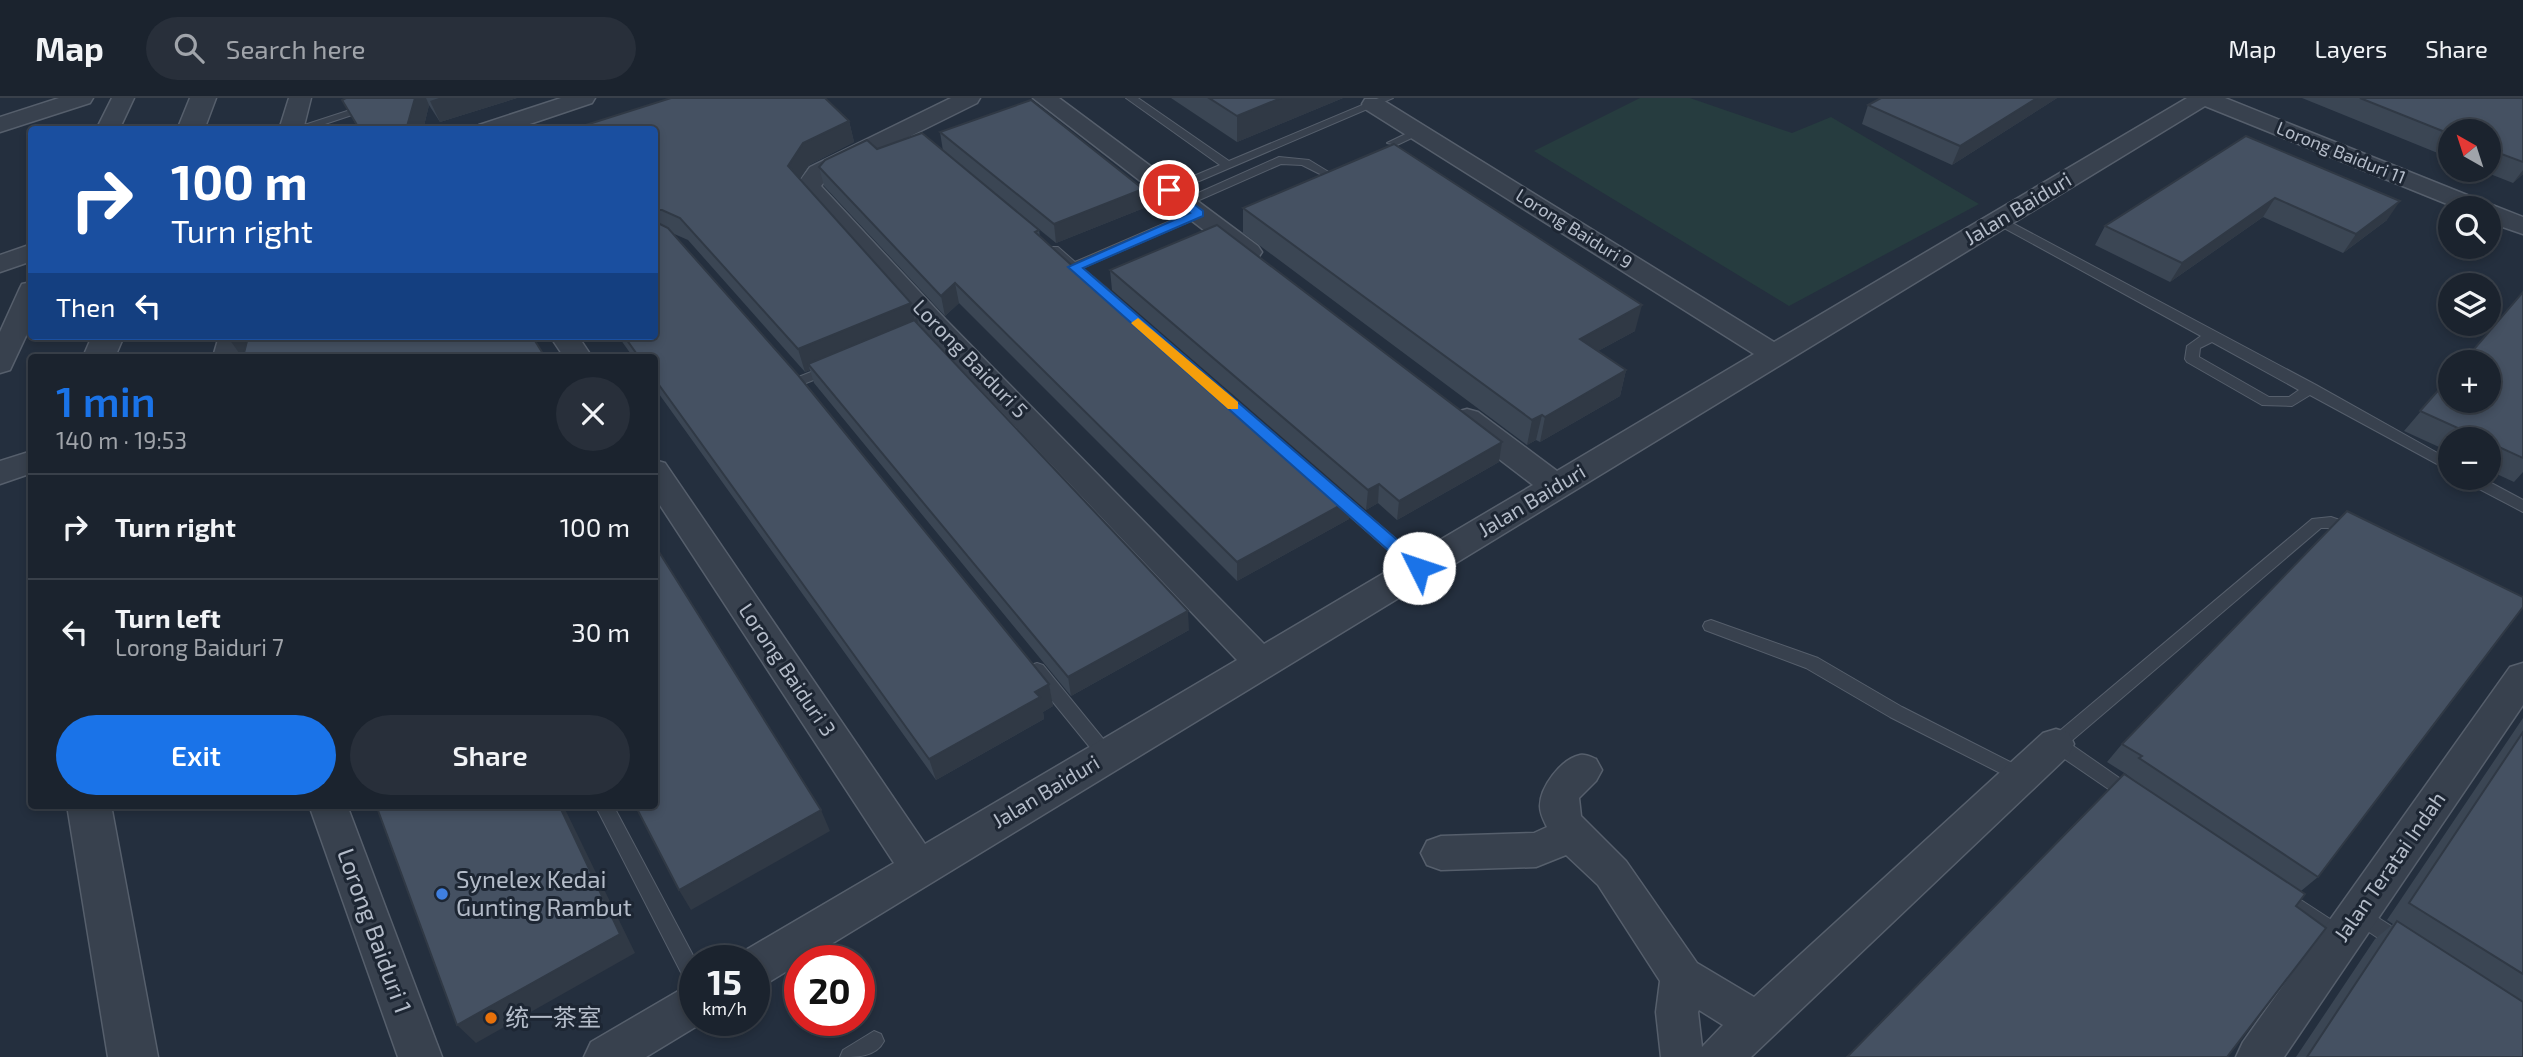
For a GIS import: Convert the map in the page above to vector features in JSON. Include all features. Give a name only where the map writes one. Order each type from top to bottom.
[{"type":"street","points":[[0,125],[82,98]]},
{"type":"street","points":[[109,126],[123,98]]},
{"type":"street","points":[[192,126],[202,98]]},
{"type":"street","points":[[294,126],[300,98]]},
{"type":"street","points":[[499,126],[584,98]]},
{"type":"street","name":"Lorong Baiduri 5","points":[[969,98],[914,133],[818,173],[808,186],[929,327],[1261,663]]},
{"type":"street","points":[[1044,98],[1274,271]]},
{"type":"street","name":"Lorong Baiduri 11","points":[[2204,98],[2448,196]]},
{"type":"street","name":"Jalan Baiduri","points":[[770,958],[2204,98]]},
{"type":"street","name":"Lorong Baiduri 9","points":[[1380,101],[1418,131],[1775,355]]},
{"type":"street","points":[[2501,217],[2523,226]]},
{"type":"street","points":[[0,264],[28,254]]},
{"type":"street","points":[[0,364],[28,299]]},
{"type":"street","points":[[1448,404],[1556,486]]},
{"type":"street","points":[[0,472],[28,462]]},
{"type":"street","name":"Lorong Baiduri 3","points":[[658,477],[919,869]]},
{"type":"street","name":"Jalan Teratai Indah","points":[[2258,1057],[2523,677]]},
{"type":"street","points":[[1720,1057],[2056,744]]},
{"type":"street","points":[[1583,770],[1562,793],[1559,808],[1571,835],[1598,857],[1612,873],[1682,977],[1757,1023]]},
{"type":"street","points":[[90,809],[134,1057]]},
{"type":"street","name":"Lorong Baiduri 1","points":[[329,809],[420,1057]]},
{"type":"street","points":[[1441,853],[1536,850],[1571,835]]},
{"type":"street","points":[[1682,977],[1677,1012],[1681,1052],[1685,1057]]},
{"type":"street","points":[[606,1057],[679,1014]]},
{"type":"lane","points":[[306,126],[398,98]]},
{"type":"lane","points":[[1131,98],[1228,165]]},
{"type":"lane","points":[[1184,202],[1228,165],[1380,101]]},
{"type":"lane","points":[[1393,143],[1418,131]]},
{"type":"lane","points":[[1074,267],[1184,202],[1279,160],[1305,162],[1326,174]]},
{"type":"lane","points":[[1999,220],[2438,459]]},
{"type":"lane","points":[[1043,241],[1116,303]]},
{"type":"lane","points":[[2213,335],[2193,346],[2192,359],[2267,402],[2292,401],[2311,388]]},
{"type":"lane","points":[[812,393],[796,376],[850,360]]},
{"type":"lane","points":[[1325,486],[1419,568]]},
{"type":"lane","points":[[2493,490],[2523,507]]},
{"type":"lane","points":[[2147,805],[2056,744],[2317,523],[2331,522],[2375,541]]},
{"type":"lane","points":[[1711,626],[1812,663],[1896,712],[2020,775]]},
{"type":"lane","points":[[1029,660],[1107,756]]},
{"type":"lane","points":[[606,809],[679,948]]},
{"type":"lane","points":[[2272,890],[2413,950]]},
{"type":"lane","points":[[850,1057],[874,1041]]},
{"type":"green space","points":[[1640,98],[1690,98],[1792,133],[1831,117],[1979,204],[1789,306],[1534,151]]},
{"type":"building","points":[[415,98],[407,126],[358,126],[342,100]]},
{"type":"building","points":[[671,98],[825,98],[849,121],[803,143],[788,166],[911,303],[798,349],[680,218],[658,210],[658,126],[583,126]]},
{"type":"building","points":[[1209,98],[1281,98],[1237,116]]},
{"type":"building","points":[[1881,98],[2037,98],[1960,146],[1868,105]]},
{"type":"building","points":[[2360,98],[2523,98],[2523,162],[2501,154],[2501,119],[2438,119],[2438,129]]},
{"type":"building","points":[[1031,100],[1143,189],[1054,224],[940,132]]},
{"type":"building","points":[[922,133],[1039,230],[1035,232],[1088,280],[1094,277],[1350,500],[1237,562],[955,283],[941,296],[819,167],[825,160],[867,140],[877,149]]},
{"type":"building","points":[[2246,136],[2400,201],[2356,234],[2275,198],[2182,263],[2105,226]]},
{"type":"building","points":[[1394,144],[1642,305],[1580,339],[1626,370],[1545,417],[1542,415],[1532,420],[1243,208]]},
{"type":"building","points":[[658,223],[668,228],[798,375],[1049,684],[1035,692],[1040,697],[929,759],[658,384],[658,354],[637,354],[627,340],[658,340]]},
{"type":"building","points":[[1217,225],[1502,442],[1399,501],[1379,484],[1368,490],[1110,270]]},
{"type":"building","points":[[2523,292],[2523,458],[2501,448],[2501,427],[2455,427],[2420,411],[2438,391],[2438,413],[2501,413],[2501,350],[2473,350],[2485,336],[2501,336],[2501,318]]},
{"type":"building","points":[[917,319],[915,321],[1188,611],[1068,677],[808,364]]},
{"type":"building","points":[[247,340],[534,340],[543,354],[244,354]]},
{"type":"building","points":[[2347,511],[2523,597],[2523,607],[2318,877],[2122,744]]},
{"type":"building","points":[[658,550],[821,810],[679,890],[637,809],[658,809]]},
{"type":"building","points":[[2523,732],[2523,974],[2409,903]]},
{"type":"building","points":[[2124,774],[2305,894],[2296,906],[2326,928],[2227,1057],[1847,1057]]},
{"type":"building","points":[[377,809],[561,809],[620,934],[457,1025]]},
{"type":"building","points":[[2397,921],[2523,1002],[2523,1057],[2307,1057]]},
{"type":"slow traffic","points":[[1138,323],[1233,406]]},
{"type":"place","name":"Synelex Kedai Gunting Rambut","points":[[442,894]]},
{"type":"place","name":"统一茶室","points":[[491,1018]]},
{"type":"route","points":[[1169,190],[1198,213],[1074,267],[1419,568]]}]
